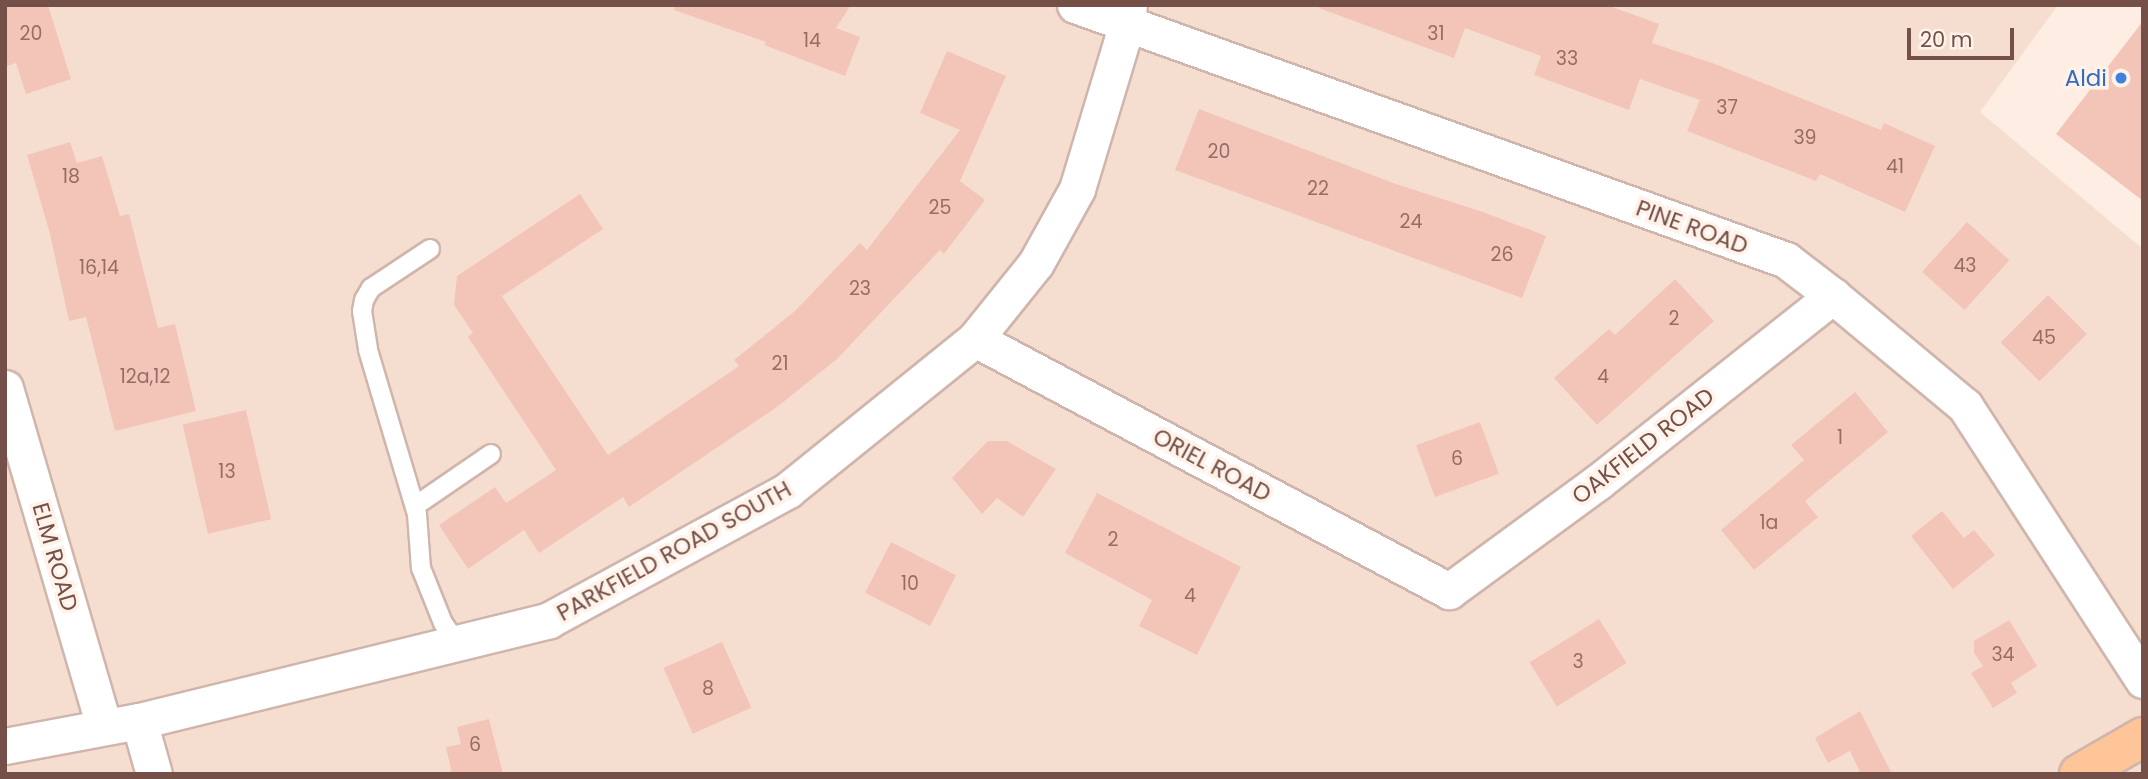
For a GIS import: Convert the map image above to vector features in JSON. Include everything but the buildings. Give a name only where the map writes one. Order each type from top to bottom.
[{"type":"main road","points":[[2079,774],[2143,737]]},
{"type":"street","name":"PINE ROAD","points":[[1074,5],[1128,14],[1786,260],[1965,406],[2143,680]]},
{"type":"street","name":"PARKFIELD ROAD SOUTH","points":[[5,746],[139,721],[549,620],[788,490],[975,339],[1036,263],[1077,189],[1128,14]]},
{"type":"street","name":"OAKFIELD ROAD","points":[[1449,591],[1598,482],[1833,296]]},
{"type":"street","name":"ORIEL ROAD","points":[[975,339],[1449,591]]},
{"type":"street","name":"ELM ROAD","points":[[5,388],[15,458],[104,726]]},
{"type":"street","points":[[139,721],[153,774]]},
{"type":"lane","points":[[430,249],[372,288],[364,300],[362,311],[368,350],[415,506],[421,568],[443,623],[457,643]]},
{"type":"lane","points":[[415,506],[491,454]]},
{"type":"shaded area","points":[[5,5],[2058,5],[1980,112],[2143,249],[2143,774],[5,774]]},
{"type":"place","name":"Aldi","points":[[2121,78]]}]
